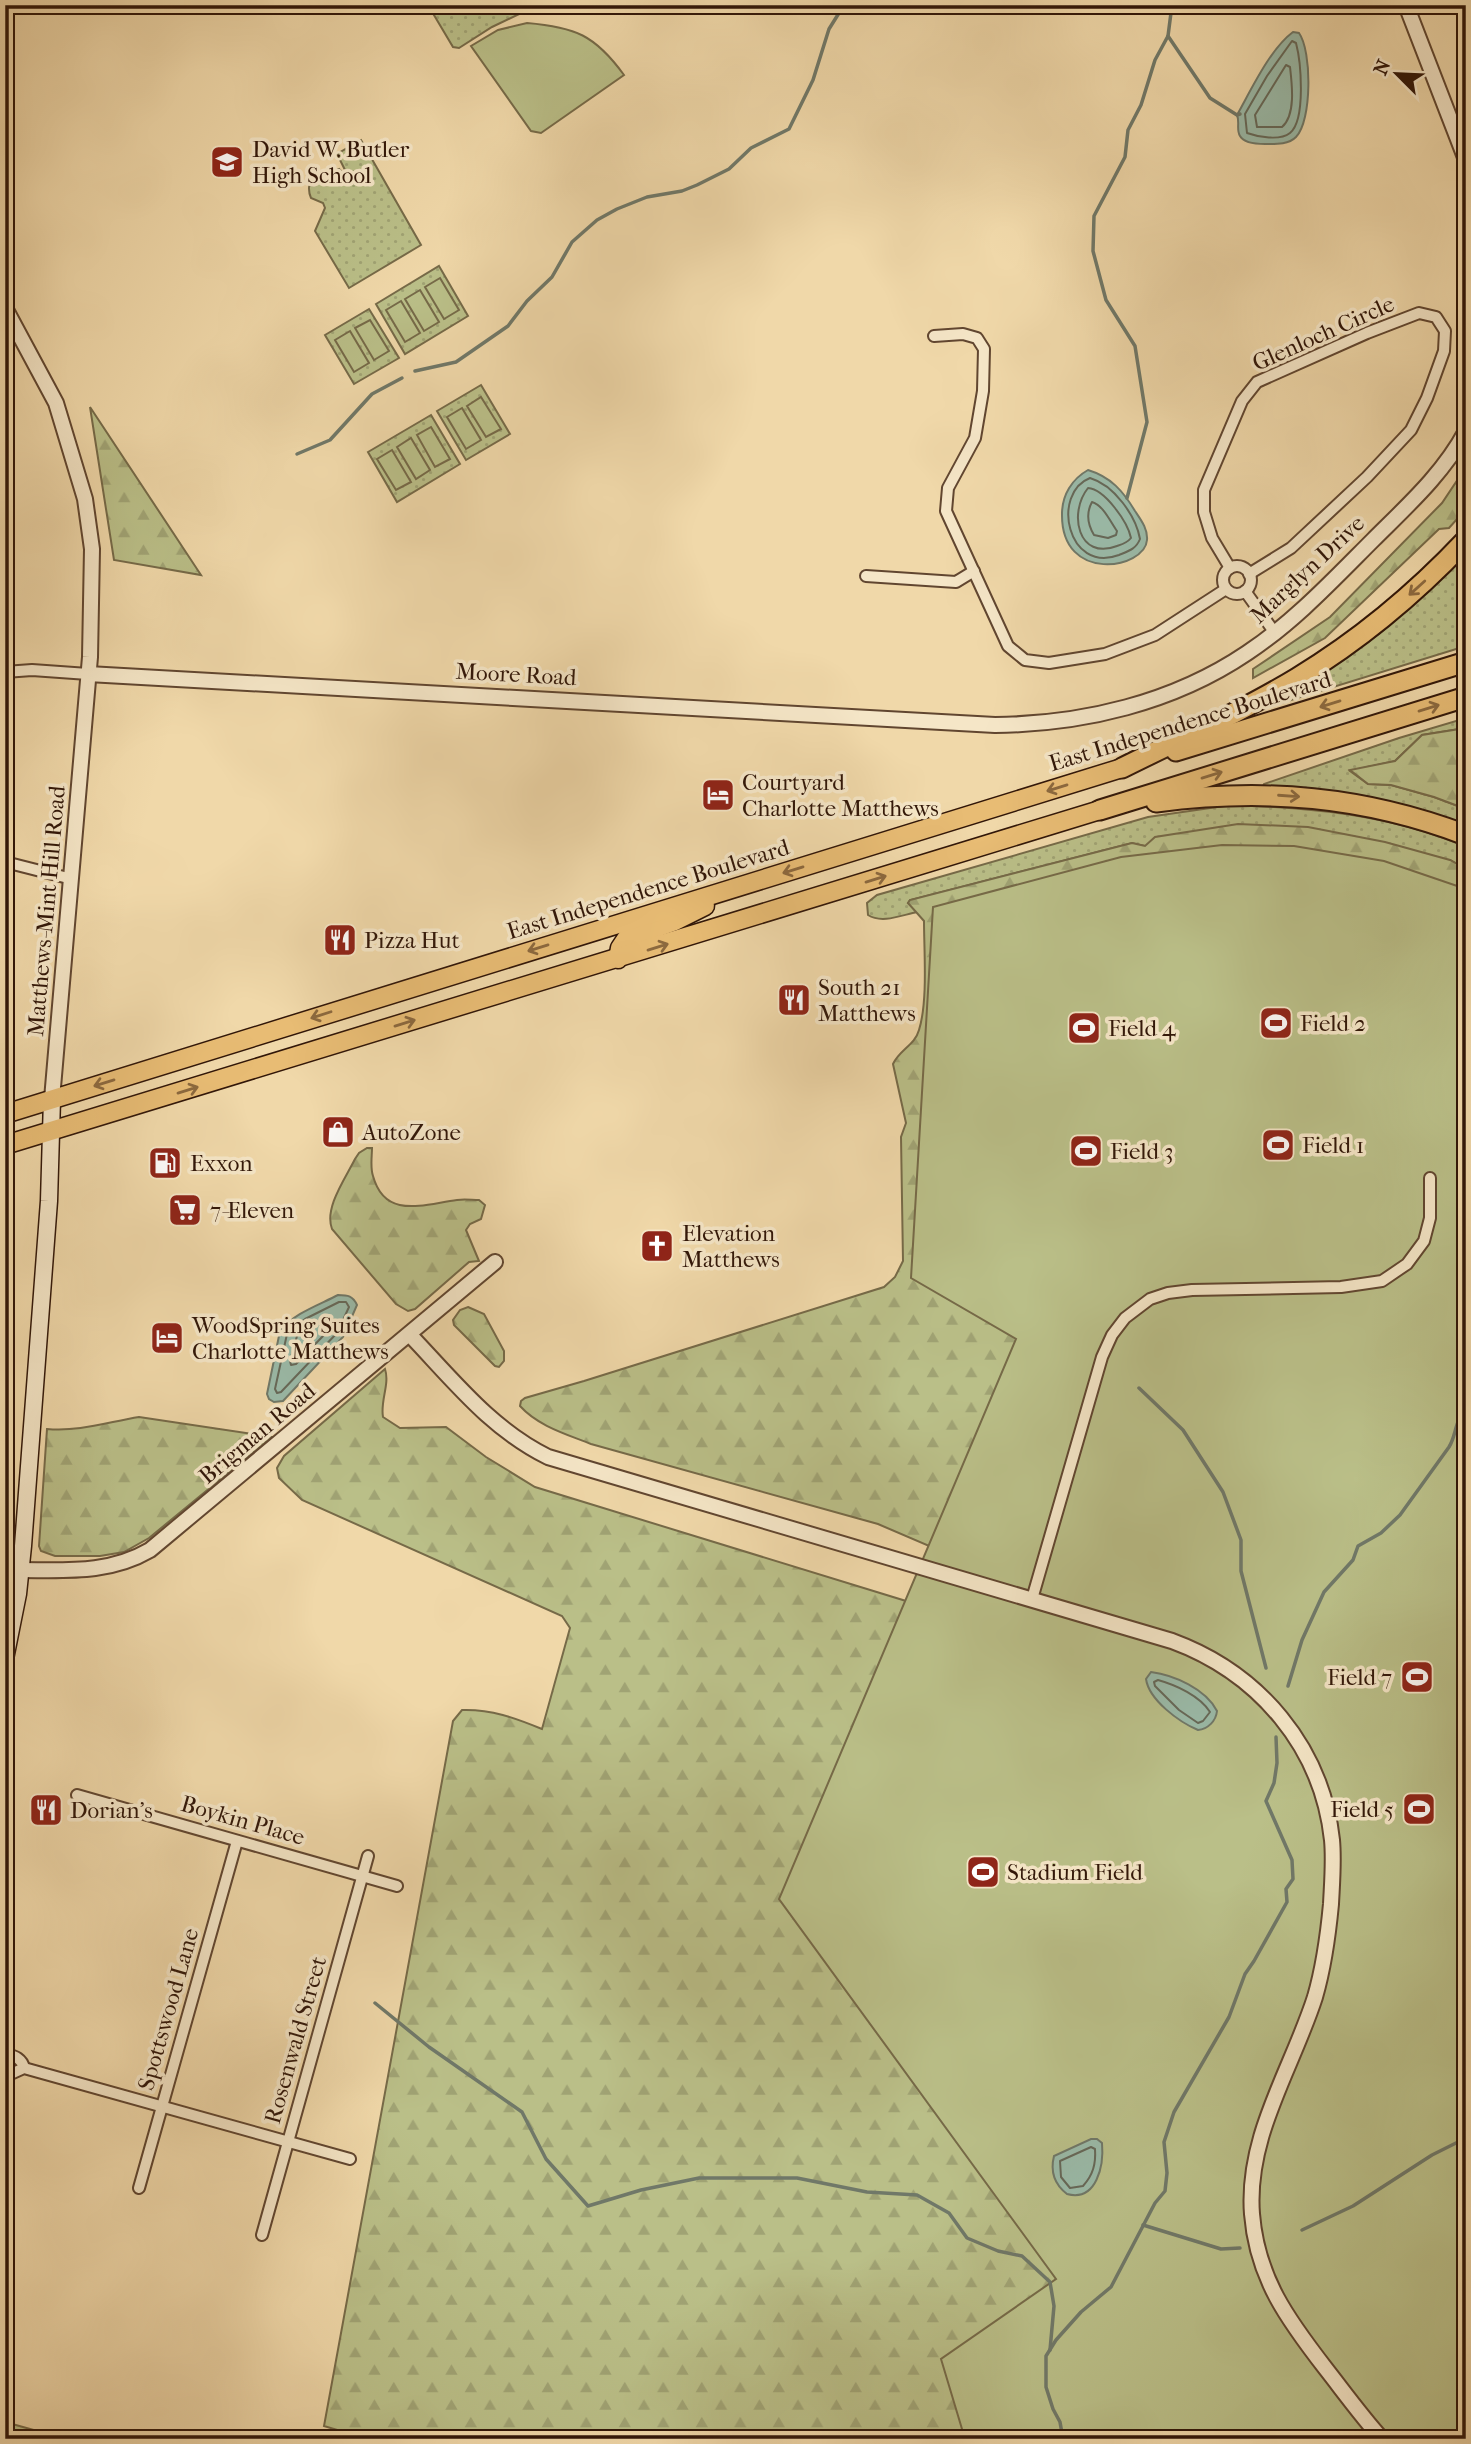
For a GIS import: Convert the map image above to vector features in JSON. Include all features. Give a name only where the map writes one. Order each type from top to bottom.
[{"type":"highway","points":[[1122,768],[1266,695],[1328,658],[1399,604],[1466,540]]},
{"type":"highway","name":"East Independence Boulevard","points":[[5,1114],[1466,662]]},
{"type":"highway","points":[[5,1145],[1466,697]]},
{"type":"highway","points":[[1100,810],[1200,796],[1283,795],[1376,807],[1466,835]]},
{"type":"highway","points":[[618,959],[620,948],[626,939],[674,921],[755,882]]},
{"type":"main road","name":"Matthews-Mint Hill Road","points":[[5,1659],[20,1570],[49,1201],[52,1099]]},
{"type":"street","points":[[1406,5],[1466,160]]},
{"type":"street","name":"Matthews-Mint Hill Road","points":[[5,308],[56,403],[85,499],[92,550],[88,674],[52,1099]]},
{"type":"street","name":"Glenloch Circle","points":[[1230,568],[1212,538],[1205,512],[1204,490],[1242,401],[1257,382],[1419,313],[1436,317],[1445,331],[1444,351],[1427,398],[1411,430],[1367,477],[1291,548],[1249,574]]},
{"type":"street","points":[[934,336],[963,334],[977,338],[984,349],[983,391],[975,438],[947,488],[946,510],[1007,646],[1024,660],[1049,663],[1105,654],[1155,635],[1226,589]]},
{"type":"street","name":"Marglyn Drive","points":[[941,722],[1031,724],[1112,712],[1156,698],[1207,676],[1247,654],[1323,591],[1427,485],[1458,447],[1466,432]]},
{"type":"street","points":[[1241,567],[1249,574],[1251,582],[1245,592],[1235,594],[1226,589],[1223,578],[1230,568],[1241,567]]},
{"type":"street","points":[[866,576],[956,582],[974,571]]},
{"type":"street","points":[[1245,592],[1275,633]]},
{"type":"street","points":[[5,663],[32,670]]},
{"type":"street","points":[[5,672],[32,670],[88,674]]},
{"type":"street","name":"Moore Road","points":[[88,674],[941,722]]},
{"type":"street","points":[[5,862],[72,879]]},
{"type":"street","points":[[1032,1599],[1102,1357],[1112,1335],[1125,1318],[1150,1299],[1178,1291],[1341,1287],[1381,1280],[1406,1264],[1423,1241],[1430,1218],[1430,1178]]},
{"type":"street","name":"Brigman Road","points":[[20,1570],[97,1570],[123,1564],[150,1550],[495,1262]]},
{"type":"street","points":[[410,1335],[491,1420],[519,1441],[548,1457],[1172,1641],[1225,1666],[1250,1685],[1278,1713],[1296,1737],[1314,1770],[1325,1802],[1332,1843],[1328,1943],[1314,1999],[1259,2141],[1251,2187],[1252,2216],[1259,2257],[1280,2307],[1382,2439]]},
{"type":"street","name":"Boykin Place","points":[[77,1795],[397,1886]]},
{"type":"street","name":"Spottswood Lane","points":[[139,2188],[237,1841]]},
{"type":"street","name":"Rosenwald Street","points":[[262,2235],[368,1856]]},
{"type":"street","points":[[5,2053],[18,2058],[23,2062],[24,2068]]},
{"type":"street","points":[[5,2070],[13,2073],[24,2068],[350,2159]]},
{"type":"green space","points":[[428,5],[538,5],[492,27],[459,48],[453,47]]},
{"type":"green space","points":[[527,23],[558,27],[583,36],[603,51],[624,75],[541,133],[531,131],[471,46],[498,30]]},
{"type":"green space","points":[[361,140],[421,245],[349,288],[315,231],[325,208],[323,203],[311,198],[309,187],[312,178],[319,172],[329,173],[339,169],[343,173],[346,172],[337,154]]},
{"type":"green space","points":[[439,266],[468,316],[405,354],[376,304]]},
{"type":"green space","points":[[440,278],[459,310],[444,319],[425,287]]},
{"type":"green space","points":[[420,290],[439,322],[424,331],[405,299]]},
{"type":"green space","points":[[401,301],[420,333],[405,342],[386,310]]},
{"type":"green space","points":[[369,309],[399,358],[354,384],[325,335]]},
{"type":"green space","points":[[370,320],[389,351],[374,360],[355,328]]},
{"type":"green space","points":[[350,331],[369,363],[354,372],[335,340]]},
{"type":"green space","points":[[481,385],[510,434],[466,460],[437,411]]},
{"type":"green space","points":[[481,397],[501,429],[486,437],[467,406]]},
{"type":"green space","points":[[90,407],[201,575],[114,560]]},
{"type":"green space","points":[[462,408],[481,440],[466,449],[447,417]]},
{"type":"green space","points":[[431,415],[460,464],[397,502],[368,452]]},
{"type":"green space","points":[[431,427],[450,459],[435,467],[417,435]]},
{"type":"green space","points":[[411,438],[430,470],[416,479],[397,447]]},
{"type":"green space","points":[[392,450],[411,482],[396,490],[377,459]]},
{"type":"green space","points":[[1466,467],[1466,509],[1449,528],[1439,529],[1325,638],[1253,678],[1253,669],[1330,617],[1442,503]]},
{"type":"green space","points":[[1466,552],[1466,646],[1265,708],[1379,634],[1425,594]]},
{"type":"green space","points":[[1466,718],[1466,728],[1422,735],[1395,761],[1350,771],[1368,784],[1391,785],[1466,809],[1466,827],[1263,786],[1399,738]]},
{"type":"green space","points":[[1466,728],[1466,809],[1391,785],[1368,784],[1350,770],[1395,761],[1422,735]]},
{"type":"green space","points":[[1231,805],[1321,811],[1409,827],[1466,847],[1466,869],[1450,860],[1145,846],[1132,843],[910,900],[908,903],[917,912],[899,917],[879,919],[868,915],[867,903],[877,895],[1148,817]]},
{"type":"green space","points":[[1238,824],[1308,827],[1385,842],[1450,860],[1466,869],[1466,923],[1029,1320],[950,1555],[878,1524],[591,1444],[544,1424],[520,1406],[525,1398],[884,1287],[895,1277],[903,1261],[901,1137],[906,1123],[893,1064],[917,1035],[925,991],[924,921],[908,903],[910,900],[1132,843],[1145,846],[1155,837]]},
{"type":"green space","points":[[1222,845],[1294,846],[1384,861],[1466,889],[1466,2439],[965,2439],[941,2359],[1056,2279],[779,1899],[1016,1339],[911,1278],[933,907],[1121,857]]},
{"type":"green space","points":[[367,1148],[372,1148],[372,1173],[379,1190],[396,1204],[419,1206],[457,1200],[479,1200],[485,1205],[481,1219],[470,1224],[466,1230],[479,1261],[469,1262],[415,1309],[408,1311],[396,1304],[332,1229],[330,1221],[333,1203],[355,1159]]},
{"type":"green space","points":[[468,1307],[484,1314],[504,1351],[504,1361],[499,1367],[454,1325],[453,1320],[460,1310]]},
{"type":"green space","points":[[385,1369],[383,1417],[400,1428],[446,1427],[486,1457],[535,1487],[906,1601],[838,1831],[1056,2279],[1022,2439],[367,2439],[324,2426],[453,1721],[462,1710],[483,1711],[542,1729],[570,1628],[562,1616],[302,1500],[279,1478],[277,1468],[284,1456]]},
{"type":"green space","points":[[139,1417],[272,1437],[149,1538],[124,1552],[100,1556],[55,1556],[41,1551],[39,1546],[47,1429],[82,1428]]},
{"type":"green space","points":[[5,2422],[66,2439],[5,2439]]},
{"type":"water","points":[[1293,32],[1299,33],[1303,42],[1308,70],[1307,102],[1301,129],[1293,140],[1285,143],[1248,142],[1239,134],[1237,115],[1269,59]]},
{"type":"water","points":[[1088,470],[1116,486],[1144,525],[1147,540],[1143,550],[1133,558],[1119,563],[1088,561],[1075,552],[1065,536],[1062,514],[1066,494],[1073,483]]},
{"type":"water","points":[[338,1295],[350,1297],[357,1305],[343,1337],[283,1401],[274,1402],[269,1399],[267,1394],[280,1331],[299,1314]]},
{"type":"water","points":[[1151,1672],[1189,1684],[1205,1696],[1217,1711],[1213,1721],[1198,1730],[1174,1716],[1148,1687],[1146,1679]]},
{"type":"water","points":[[1091,2139],[1102,2143],[1100,2171],[1092,2187],[1085,2192],[1067,2194],[1054,2177],[1054,2156]]},
{"type":"waterway","points":[[415,371],[456,362],[508,326],[527,301],[552,277],[572,242],[597,220],[647,197],[682,191],[697,185],[729,169],[751,148],[789,129],[813,80],[829,29],[844,5]]},
{"type":"waterway","points":[[1127,498],[1147,422],[1135,346],[1106,300],[1093,251],[1094,216],[1125,157],[1128,130],[1141,105],[1155,60],[1168,36],[1172,5]]},
{"type":"waterway","points":[[1168,36],[1210,98],[1237,115],[1240,114]]},
{"type":"waterway","points":[[297,454],[330,440],[372,394],[402,378]]},
{"type":"waterway","points":[[1139,1388],[1183,1430],[1223,1492],[1241,1540],[1241,1571],[1266,1668]]},
{"type":"waterway","points":[[1288,1686],[1302,1640],[1324,1592],[1353,1560],[1358,1546],[1381,1533],[1400,1515],[1449,1447],[1459,1419],[1466,1411]]},
{"type":"waterway","points":[[1063,2439],[1060,2422],[1046,2387],[1046,2356],[1056,2340],[1081,2312],[1111,2287],[1155,2203],[1165,2191],[1167,2173],[1164,2142],[1174,2112],[1229,2017],[1245,1974],[1287,1902],[1286,1889],[1293,1879],[1292,1860],[1266,1801],[1274,1783],[1277,1763],[1276,1737]]},
{"type":"waterway","points":[[375,2003],[429,2047],[522,2112],[546,2159],[588,2206],[641,2190],[699,2178],[797,2178],[867,2192],[917,2195],[949,2213],[967,2238],[998,2251],[1022,2256],[1050,2282],[1054,2306],[1050,2350]]},
{"type":"waterway","points":[[1302,2230],[1353,2206],[1432,2155],[1466,2138]]},
{"type":"waterway","points":[[1143,2225],[1221,2249],[1240,2248]]},
{"type":"place","name":"David W. Butler High School","points":[[227,162]]},
{"type":"place","name":"Courtyard Charlotte Matthews","points":[[718,795]]},
{"type":"place","name":"Pizza Hut","points":[[340,940]]},
{"type":"place","name":"South 21 Matthews","points":[[794,1000]]},
{"type":"place","name":"Field 2","points":[[1276,1023]]},
{"type":"place","name":"Field 4","points":[[1084,1028]]},
{"type":"place","name":"AutoZone","points":[[338,1132]]},
{"type":"place","name":"Field 1","points":[[1278,1145]]},
{"type":"place","name":"Field 3","points":[[1086,1151]]},
{"type":"place","name":"Exxon","points":[[165,1163]]},
{"type":"place","name":"7-Eleven","points":[[185,1210]]},
{"type":"place","name":"Elevation Matthews","points":[[657,1246]]},
{"type":"place","name":"WoodSpring Suites Charlotte Matthews","points":[[167,1338]]},
{"type":"place","name":"Field 7","points":[[1417,1677]]},
{"type":"place","name":"Field 5","points":[[1419,1809]]},
{"type":"place","name":"Dorian's","points":[[46,1810]]},
{"type":"place","name":"Stadium Field","points":[[983,1872]]}]
